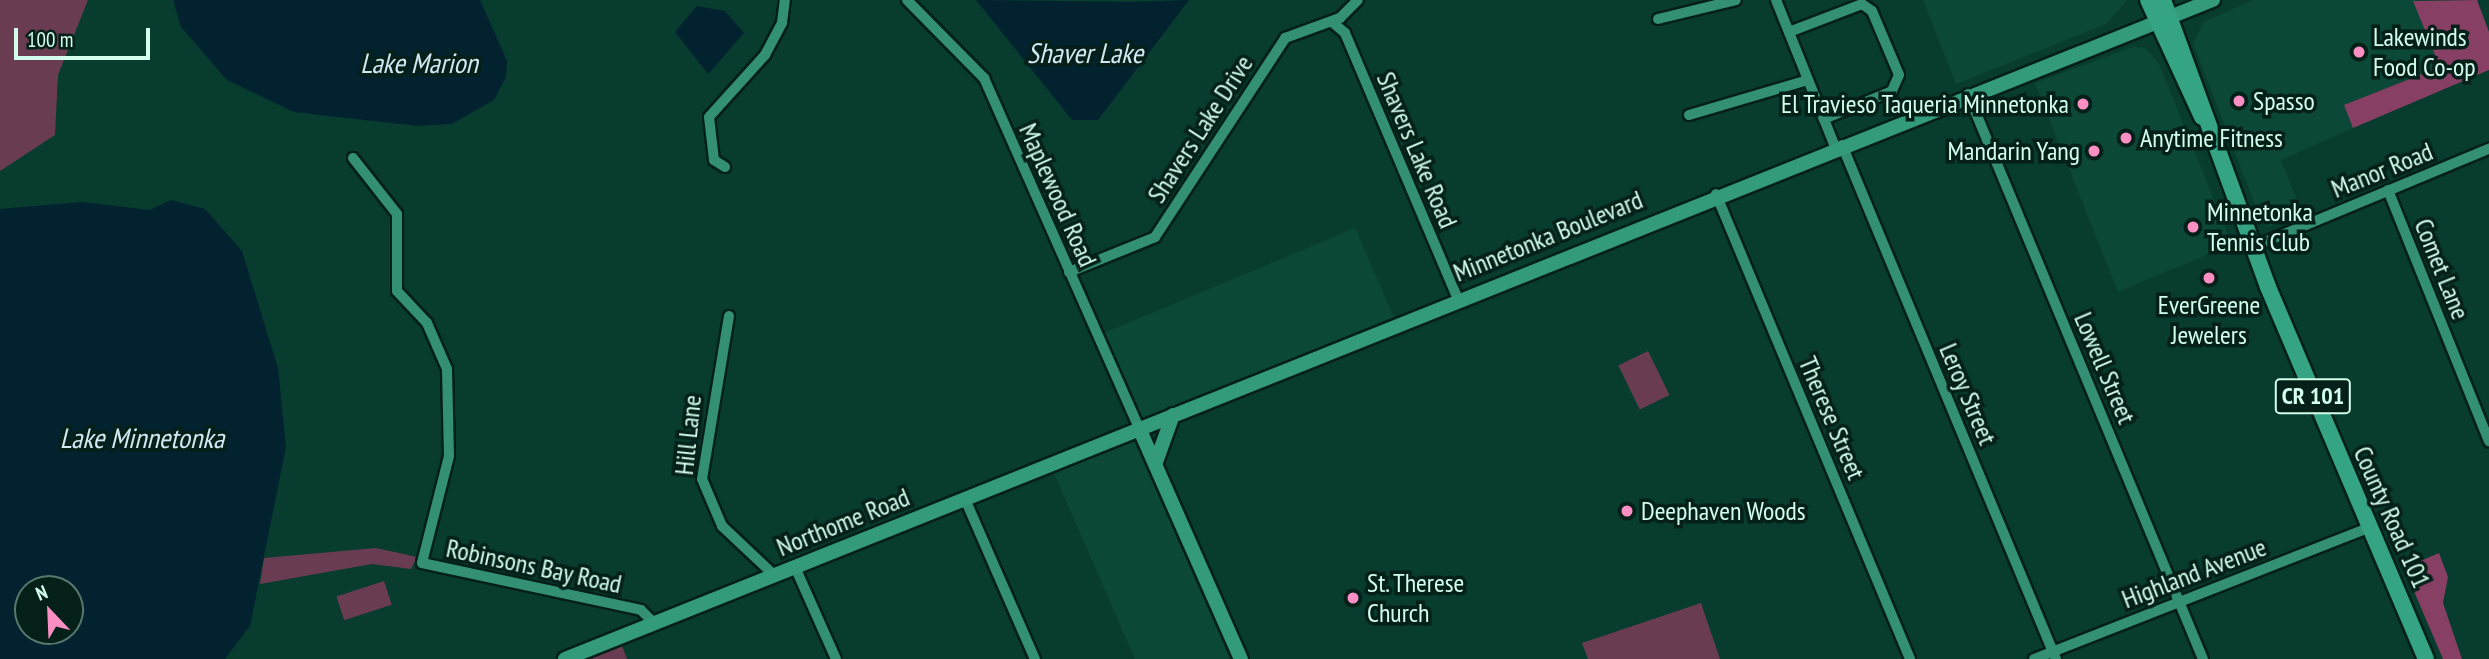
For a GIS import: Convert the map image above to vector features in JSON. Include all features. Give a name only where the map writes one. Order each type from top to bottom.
[{"type":"main road","name":"County Road 101","points":[[2148,0],[2164,20]]},
{"type":"main road","name":"County Road 101","points":[[2163,0],[2164,20],[2185,91],[2205,122],[2253,247],[2426,659]]},
{"type":"street","points":[[725,167],[714,160],[709,117],[765,55],[785,0]]},
{"type":"street","name":"Maplewood Road","points":[[907,0],[984,78],[1139,428]]},
{"type":"street","name":"Shavers Lake Drive","points":[[1069,272],[1155,237],[1280,44],[1299,29],[1332,22],[1357,0]]},
{"type":"street","points":[[1658,19],[1737,0]]},
{"type":"street","name":"Leroy Street","points":[[1776,0],[1824,119],[1838,146],[2055,655]]},
{"type":"street","name":"Minnetonka Boulevard","points":[[1139,428],[1716,194],[2213,0]]},
{"type":"street","points":[[1789,32],[1863,4],[1872,11],[1899,75],[1892,91],[1824,119]]},
{"type":"street","name":"Shavers Lake Road","points":[[1332,22],[1345,33],[1458,299]]},
{"type":"street","points":[[1689,115],[1808,79]]},
{"type":"street","name":"Lowell Street","points":[[1968,94],[2203,659]]},
{"type":"street","name":"Manor Road","points":[[2253,247],[2489,149]]},
{"type":"street","name":"Robinsons Bay Road","points":[[353,158],[397,214],[397,290],[427,323],[447,369],[449,456],[422,563],[641,610],[654,623]]},
{"type":"street","name":"Comet Lane","points":[[2388,190],[2489,440]]},
{"type":"street","name":"Therese Street","points":[[1716,194],[1910,659]]},
{"type":"street","name":"Hill Lane","points":[[729,316],[702,479],[722,526],[774,575]]},
{"type":"street","points":[[1155,463],[1173,415]]},
{"type":"street","points":[[1139,428],[1241,659]]},
{"type":"street","name":"Northome Road","points":[[565,659],[1139,428]]},
{"type":"street","points":[[965,499],[1035,659]]},
{"type":"street","name":"Highland Avenue","points":[[2034,659],[2055,655],[2179,601],[2370,527]]},
{"type":"street","points":[[795,567],[836,659]]},
{"type":"shaded area","points":[[0,0],[88,0],[58,75],[55,135],[0,171]]},
{"type":"shaded area","points":[[1923,0],[2127,0],[2106,24],[1956,84]]},
{"type":"shaded area","points":[[2253,0],[2416,0],[2440,67],[2345,105],[2353,128],[2281,160],[2302,213],[2269,227],[2262,223],[2193,43],[2204,22]]},
{"type":"shaded area","points":[[2477,0],[2489,32],[2489,70],[2353,128],[2344,105],[2440,67],[2413,1]]},
{"type":"shaded area","points":[[2133,47],[2145,48],[2159,64],[2232,244],[2118,292],[2035,83]]},
{"type":"shaded area","points":[[1355,228],[1394,317],[1148,419],[1137,415],[1104,333]]},
{"type":"shaded area","points":[[1648,351],[1669,395],[1640,410],[1618,365]]},
{"type":"shaded area","points":[[1131,441],[1139,445],[1232,659],[1135,659],[1053,471]]},
{"type":"shaded area","points":[[376,548],[417,557],[411,569],[372,564],[260,584],[264,558]]},
{"type":"shaded area","points":[[2439,553],[2448,577],[2443,603],[2462,659],[2443,659],[2404,568]]},
{"type":"shaded area","points":[[384,581],[392,605],[344,620],[336,596]]},
{"type":"shaded area","points":[[1701,603],[1720,659],[1588,659],[1582,643]]},
{"type":"shaded area","points":[[622,646],[627,659],[589,659]]},
{"type":"water","name":"Lake Marion","points":[[173,0],[480,0],[507,61],[506,77],[494,100],[452,124],[418,126],[294,112],[227,80],[181,27]]},
{"type":"water","name":"Shaver Lake","points":[[976,0],[1189,0],[1098,120],[1072,120]]},
{"type":"water","points":[[697,6],[725,11],[744,33],[708,74],[675,32]]},
{"type":"water","name":"Lake Minnetonka","points":[[171,200],[205,209],[242,251],[278,368],[286,447],[250,626],[225,659],[0,659],[0,209],[82,202],[150,210]]},
{"type":"place","name":"Lakewinds Food Co-op","points":[[2359,52]]},
{"type":"place","name":"Spasso","points":[[2239,101]]},
{"type":"place","name":"El Travieso Taqueria Minnetonka","points":[[2083,104]]},
{"type":"place","name":"Anytime Fitness","points":[[2126,138]]},
{"type":"place","name":"Mandarin Yang","points":[[2094,151]]},
{"type":"place","name":"Minnetonka Tennis Club","points":[[2193,227]]},
{"type":"place","name":"EverGreene Jewelers","points":[[2209,278]]},
{"type":"place","name":"Deephaven Woods","points":[[1627,511]]},
{"type":"place","name":"St. Therese Church","points":[[1353,598]]}]
